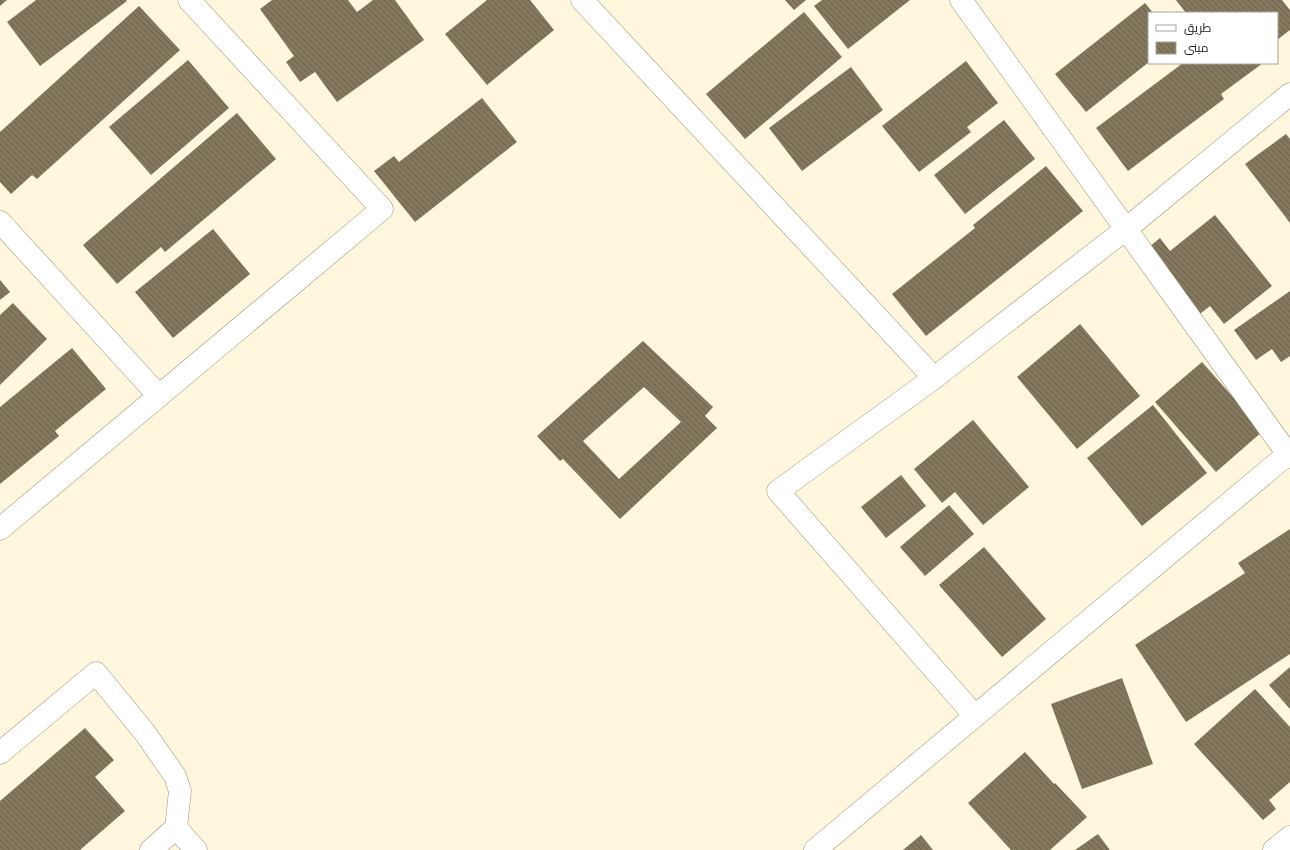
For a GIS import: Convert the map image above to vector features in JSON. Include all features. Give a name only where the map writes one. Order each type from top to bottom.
[{"type":"street","points":[[0,529],[382,209],[190,0]]},
{"type":"street","points":[[582,0],[934,378]]},
{"type":"street","points":[[815,850],[1289,456],[960,0]]},
{"type":"street","points":[[975,716],[778,491],[934,378],[1126,229],[1290,94]]},
{"type":"street","points":[[0,222],[159,396]]},
{"type":"street","points":[[0,752],[96,673],[145,733],[175,776],[180,791],[176,828],[151,850]]},
{"type":"street","points":[[176,828],[196,850]]},
{"type":"street","points":[[1274,850],[1290,837]]},
{"type":"building","points":[[0,0],[7,0],[0,6]]},
{"type":"building","points":[[36,0],[127,1],[40,66],[7,22]]},
{"type":"building","points":[[272,0],[348,0],[357,12],[373,0],[395,0],[424,40],[337,102],[315,72],[300,82],[286,62],[294,56],[260,9]]},
{"type":"building","points":[[487,0],[530,0],[554,30],[487,85],[445,34]]},
{"type":"building","points":[[785,0],[806,0],[794,10]]},
{"type":"building","points":[[822,0],[910,0],[848,49],[814,6]]},
{"type":"building","points":[[1176,0],[1282,0],[1290,10],[1290,30],[1278,39],[1278,12],[1185,12]]},
{"type":"building","points":[[1145,3],[1152,12],[1148,12],[1148,63],[1086,112],[1055,74]]},
{"type":"building","points":[[139,6],[180,50],[37,179],[32,175],[11,194],[0,182],[0,132]]},
{"type":"building","points":[[804,12],[842,57],[745,139],[706,94]]},
{"type":"building","points":[[188,60],[229,108],[151,175],[109,127]]},
{"type":"building","points":[[966,61],[998,103],[967,127],[971,132],[919,172],[882,126]]},
{"type":"building","points":[[1182,64],[1262,64],[1221,94],[1224,99],[1128,171],[1096,128]]},
{"type":"building","points":[[851,67],[883,110],[802,171],[769,128]]},
{"type":"building","points":[[482,98],[517,142],[415,222],[374,171],[394,156],[399,162]]},
{"type":"building","points":[[237,113],[276,159],[165,252],[161,247],[117,284],[83,245]]},
{"type":"building","points":[[1004,120],[1035,159],[965,214],[934,175]]},
{"type":"building","points":[[1286,134],[1290,139],[1290,223],[1245,164]]},
{"type":"building","points":[[1046,166],[1083,211],[926,336],[892,294],[975,228],[973,225]]},
{"type":"building","points":[[1215,215],[1272,286],[1224,324],[1210,306],[1196,317],[1143,252],[1160,238],[1170,251]]},
{"type":"building","points":[[213,229],[250,274],[173,338],[135,292]]},
{"type":"building","points":[[0,280],[10,292],[0,300]]},
{"type":"building","points":[[1290,291],[1290,356],[1281,362],[1272,349],[1256,360],[1234,330]]},
{"type":"building","points":[[13,303],[47,339],[0,385],[0,315]]},
{"type":"building","points":[[1080,324],[1140,396],[1077,449],[1017,377]]},
{"type":"building","points":[[643,341],[713,407],[705,416],[717,428],[620,519],[563,459],[560,461],[537,436]],"holes":[[[644,387],[681,422],[619,479],[583,441]]]},
{"type":"building","points":[[72,348],[106,389],[55,431],[59,436],[0,484],[0,407]]},
{"type":"building","points":[[1202,362],[1263,431],[1216,472],[1155,402]]},
{"type":"building","points":[[1153,405],[1207,473],[1142,526],[1087,458]]},
{"type":"building","points":[[973,420],[1029,487],[983,525],[955,492],[942,503],[914,469]]},
{"type":"building","points":[[901,475],[926,506],[886,538],[861,507]]},
{"type":"building","points":[[949,505],[974,534],[925,576],[900,547]]},
{"type":"building","points":[[1290,529],[1290,654],[1186,722],[1135,645],[1245,573],[1238,563]]},
{"type":"building","points":[[984,547],[1046,619],[1002,657],[939,585]]},
{"type":"building","points":[[1290,667],[1290,709],[1269,685]]},
{"type":"building","points":[[1122,678],[1153,764],[1082,789],[1051,704]]},
{"type":"building","points":[[1255,689],[1290,727],[1290,782],[1269,800],[1276,809],[1263,820],[1194,744]]},
{"type":"building","points":[[85,728],[114,760],[95,777],[125,811],[80,850],[0,850],[0,801]]},
{"type":"building","points":[[1025,752],[1087,817],[1050,850],[1011,850],[968,803]]},
{"type":"building","points":[[1098,834],[1110,850],[1075,850]]},
{"type":"building","points":[[921,835],[933,850],[903,850]]}]
